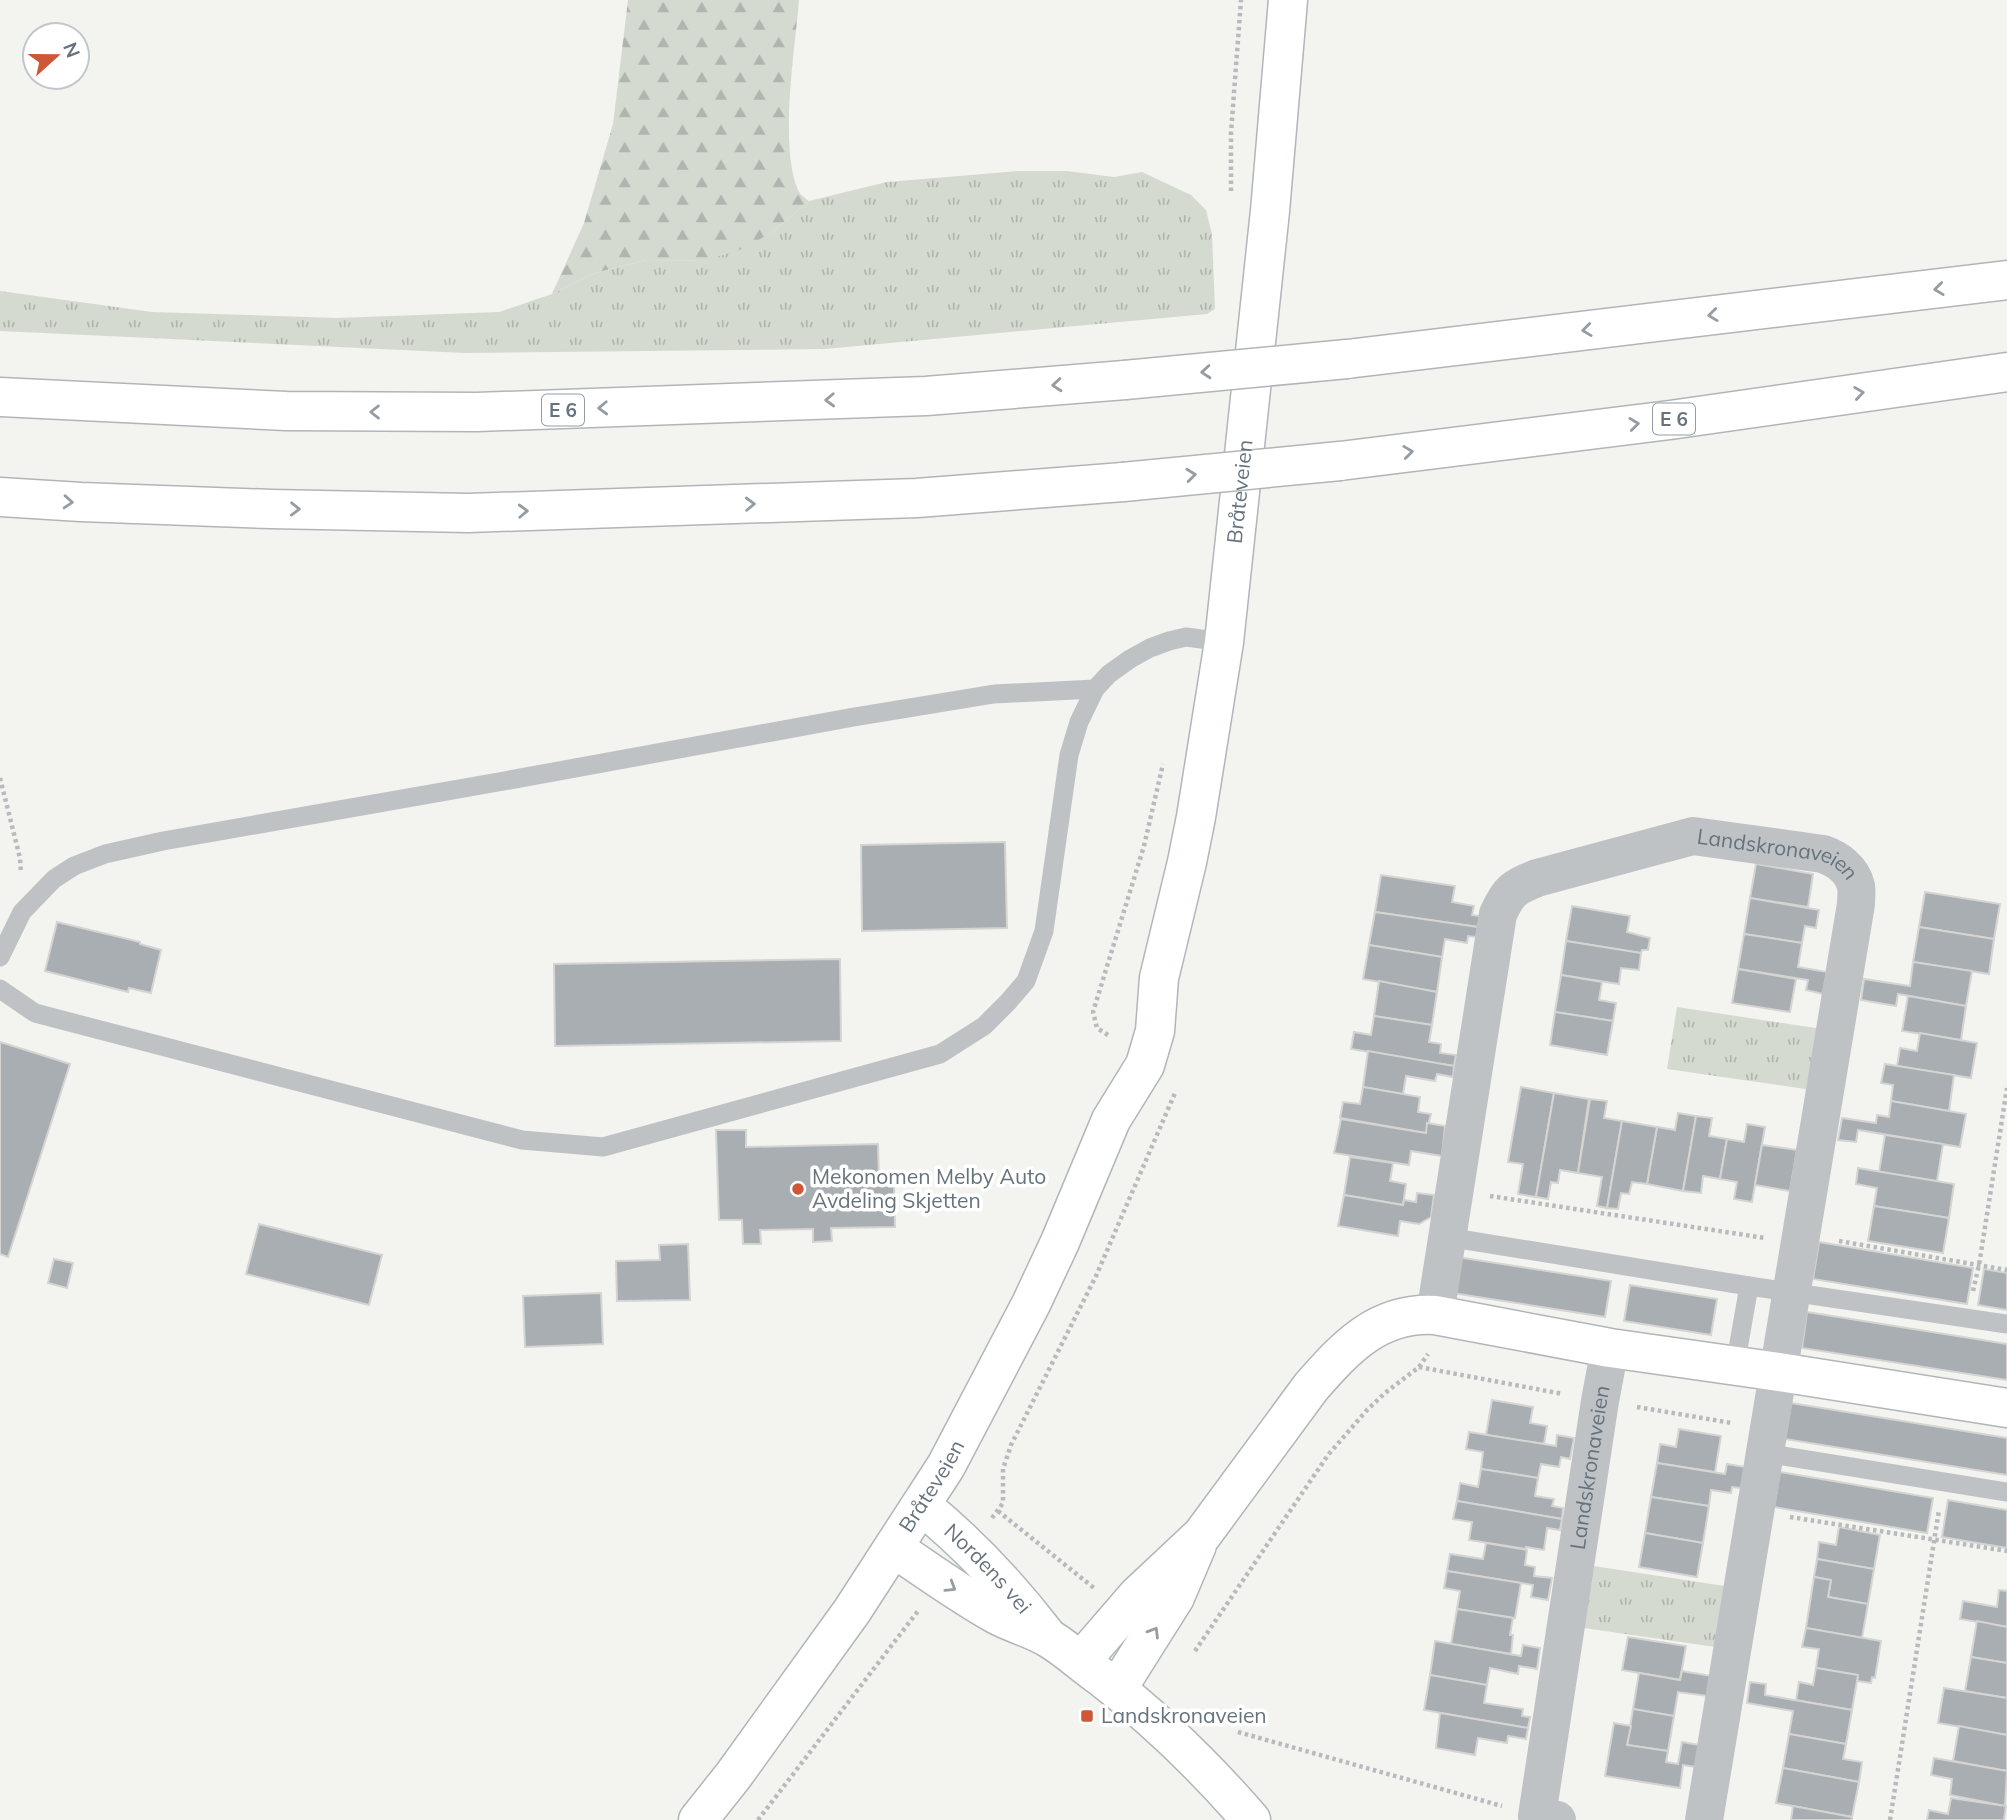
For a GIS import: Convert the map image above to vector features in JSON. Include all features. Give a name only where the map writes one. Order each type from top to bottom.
[{"type":"main road","name":"Bråteveien","points":[[698,1820],[792,1695],[922,1506],[972,1419],[1031,1304],[1111,1119],[1145,1065],[1155,1031],[1159,978],[1187,862],[1224,642],[1265,265],[1288,0]]},
{"type":"main road","name":"E 6","points":[[0,397],[286,411],[477,412],[926,396],[1347,359],[2007,280]]},
{"type":"main road","name":"E 6","points":[[0,497],[244,508],[468,513],[917,498],[1340,461],[1670,420],[2007,372]]},
{"type":"main road","points":[[1081,1661],[1138,1595],[1202,1535],[1311,1387],[1346,1349],[1384,1323],[1418,1314],[1435,1315],[1610,1348],[2007,1408]]},
{"type":"main road","name":"Nordens vei","points":[[922,1506],[950,1528],[991,1569],[1048,1638]]},
{"type":"main road","points":[[1117,1689],[1175,1597],[1202,1535]]},
{"type":"main road","name":"Nordens vei","points":[[894,1548],[998,1616],[1048,1638],[1081,1661],[1178,1742],[1251,1820]]},
{"type":"street","name":"Landskronaveien","points":[[1435,1315],[1499,914],[1506,897],[1516,887],[1538,878],[1693,836],[1823,854],[1839,860],[1856,886],[1856,904],[1704,1820]]},
{"type":"street","name":"Landskronaveien","points":[[1547,1818],[1600,1401],[1610,1348]]},
{"type":"lane","points":[[0,989],[35,1013],[522,1140],[603,1147],[873,1073],[940,1054],[984,1026],[1026,981],[1044,931],[1069,755],[1079,722],[1095,689],[1109,674],[1130,659],[1169,640],[1186,637],[1224,642]]},
{"type":"lane","points":[[0,957],[22,912],[54,879],[74,866],[106,854],[163,841],[892,711],[995,694],[1095,689]]},
{"type":"lane","points":[[1447,1237],[2007,1324]]},
{"type":"lane","points":[[1735,1366],[1749,1286]]},
{"type":"lane","points":[[1766,1453],[2007,1492]]},
{"type":"path","points":[[1231,194],[1231,133],[1241,0]]},
{"type":"path","points":[[1108,1035],[1097,1028],[1093,1012],[1144,846],[1163,763]]},
{"type":"path","points":[[0,778],[20,858],[22,912]]},
{"type":"path","points":[[1967,1317],[1979,1265],[2007,1088]]},
{"type":"path","points":[[990,1520],[1004,1499],[1003,1469],[1007,1453],[1096,1276],[1177,1089]]},
{"type":"path","points":[[1454,1191],[2007,1270]]},
{"type":"path","points":[[1195,1651],[1328,1455],[1367,1410],[1385,1392],[1419,1367],[1427,1356],[1435,1315]]},
{"type":"path","points":[[1890,1820],[1943,1482]]},
{"type":"path","points":[[998,1511],[1103,1595]]},
{"type":"path","points":[[1756,1511],[2007,1551]]},
{"type":"path","points":[[758,1820],[921,1607]]},
{"type":"path","points":[[1238,1732],[1547,1818]]},
{"type":"green space","points":[[628,0],[799,0],[790,97],[790,149],[792,171],[798,190],[809,201],[771,233],[742,249],[704,261],[646,260],[595,273],[552,294],[584,223],[613,124]]},
{"type":"green space","points":[[1018,171],[1067,171],[1114,177],[1142,172],[1191,195],[1206,210],[1212,234],[1215,309],[1207,314],[825,349],[465,353],[0,331],[0,291],[152,312],[337,318],[499,312],[552,294],[595,273],[646,260],[704,261],[771,233],[809,201],[887,182]]},
{"type":"green space","points":[[1677,1007],[1822,1029],[1812,1090],[1667,1069]]},
{"type":"green space","points":[[1587,1565],[1731,1587],[1722,1648],[1577,1627]]},
{"type":"building","points":[[1005,842],[1007,928],[862,931],[861,845]]},
{"type":"building","points":[[1756,864],[1813,874],[1808,907],[1750,898]]},
{"type":"building","points":[[1381,875],[1455,886],[1452,902],[1474,906],[1472,915],[1480,916],[1478,927],[1375,912]]},
{"type":"building","points":[[1925,892],[2000,904],[1994,939],[1919,927]]},
{"type":"building","points":[[1750,898],[1819,910],[1816,928],[1805,926],[1802,943],[1744,934]]},
{"type":"building","points":[[1572,906],[1630,916],[1627,932],[1650,938],[1648,950],[1642,950],[1641,953],[1566,941]]},
{"type":"building","points":[[1375,912],[1478,927],[1476,937],[1468,936],[1467,943],[1445,939],[1442,957],[1369,945]]},
{"type":"building","points":[[57,922],[140,942],[161,950],[151,993],[129,988],[128,992],[45,971]]},
{"type":"building","points":[[1919,927],[1994,939],[1989,974],[1913,962]]},
{"type":"building","points":[[1744,934],[1802,943],[1798,967],[1827,972],[1823,994],[1806,990],[1808,980],[1738,969]]},
{"type":"building","points":[[1566,941],[1641,953],[1639,970],[1621,968],[1619,984],[1561,975]]},
{"type":"building","points":[[1369,945],[1442,957],[1437,992],[1363,979]]},
{"type":"building","points":[[840,959],[841,1041],[555,1046],[554,964]]},
{"type":"building","points":[[1913,962],[1972,971],[1966,1006],[1898,994],[1896,1006],[1861,1000],[1864,979],[1910,986]]},
{"type":"building","points":[[1738,969],[1796,979],[1790,1012],[1732,1003]]},
{"type":"building","points":[[1561,975],[1602,982],[1599,1000],[1616,1003],[1613,1021],[1555,1012]]},
{"type":"building","points":[[1379,981],[1437,992],[1432,1025],[1374,1016]]},
{"type":"building","points":[[1908,996],[1966,1006],[1961,1040],[1902,1031]]},
{"type":"building","points":[[1555,1012],[1613,1021],[1607,1055],[1550,1045]]},
{"type":"building","points":[[1374,1016],[1432,1025],[1429,1042],[1441,1044],[1440,1053],[1456,1055],[1454,1066],[1351,1049],[1354,1032],[1371,1035]]},
{"type":"building","points":[[1920,1033],[1977,1043],[1971,1078],[1897,1066],[1900,1048],[1917,1051]]},
{"type":"building","points":[[0,1042],[70,1064],[8,1257],[0,1254]]},
{"type":"building","points":[[1368,1051],[1454,1066],[1453,1077],[1437,1074],[1435,1081],[1406,1076],[1403,1094],[1363,1087]]},
{"type":"building","points":[[1885,1064],[1954,1075],[1949,1111],[1891,1101],[1893,1085],[1881,1083]]},
{"type":"building","points":[[1363,1087],[1420,1097],[1418,1112],[1431,1114],[1426,1133],[1340,1118],[1343,1102],[1360,1104]]},
{"type":"building","points":[[1521,1087],[1554,1093],[1536,1197],[1518,1194],[1523,1164],[1508,1162]]},
{"type":"building","points":[[1554,1093],[1589,1099],[1578,1173],[1560,1170],[1558,1183],[1551,1182],[1548,1199],[1536,1197]]},
{"type":"building","points":[[1590,1099],[1607,1101],[1604,1118],[1622,1121],[1607,1208],[1597,1206],[1602,1177],[1578,1173]]},
{"type":"building","points":[[1891,1101],[1966,1114],[1960,1147],[1858,1130],[1856,1142],[1838,1140],[1842,1118],[1876,1123],[1877,1115],[1889,1117]]},
{"type":"building","points":[[1678,1113],[1696,1116],[1683,1191],[1647,1184],[1657,1127],[1675,1130]]},
{"type":"building","points":[[1696,1116],[1712,1118],[1709,1136],[1727,1139],[1720,1179],[1703,1176],[1701,1193],[1683,1191]]},
{"type":"building","points":[[1341,1119],[1426,1133],[1427,1123],[1445,1126],[1442,1156],[1411,1151],[1409,1165],[1334,1153]]},
{"type":"building","points":[[1622,1121],[1657,1127],[1647,1184],[1632,1182],[1629,1194],[1621,1193],[1618,1209],[1607,1208]]},
{"type":"building","points":[[1747,1124],[1765,1127],[1752,1202],[1734,1199],[1737,1182],[1720,1179],[1727,1139],[1744,1142]]},
{"type":"building","points":[[716,1130],[746,1130],[746,1147],[878,1144],[879,1181],[894,1181],[895,1227],[831,1228],[832,1241],[813,1242],[813,1229],[760,1230],[761,1244],[743,1244],[742,1220],[719,1220]]},
{"type":"building","points":[[1885,1135],[1943,1144],[1937,1181],[1879,1172]]},
{"type":"building","points":[[1762,1145],[1797,1150],[1790,1191],[1755,1185]]},
{"type":"building","points":[[1350,1157],[1393,1163],[1390,1181],[1406,1184],[1403,1205],[1344,1195]]},
{"type":"building","points":[[1858,1168],[1954,1184],[1949,1218],[1874,1206],[1877,1188],[1856,1184]]},
{"type":"building","points":[[1417,1193],[1434,1195],[1431,1217],[1419,1224],[1400,1221],[1398,1236],[1338,1226],[1344,1195],[1403,1205],[1404,1200],[1416,1202]]},
{"type":"building","points":[[1874,1206],[1949,1218],[1943,1253],[1868,1241]]},
{"type":"building","points":[[259,1224],[382,1255],[369,1305],[246,1274]]},
{"type":"building","points":[[1819,1242],[1973,1268],[1967,1304],[1813,1279]]},
{"type":"building","points":[[688,1244],[690,1300],[617,1301],[616,1261],[660,1260],[659,1245]]},
{"type":"building","points":[[1457,1257],[1611,1281],[1605,1317],[1452,1293]]},
{"type":"building","points":[[54,1259],[73,1263],[67,1288],[48,1283]]},
{"type":"building","points":[[1984,1269],[2007,1273],[2007,1310],[1978,1305]]},
{"type":"building","points":[[1630,1285],[1717,1299],[1711,1335],[1624,1321]]},
{"type":"building","points":[[601,1293],[603,1344],[525,1347],[523,1296]]},
{"type":"building","points":[[1807,1312],[2007,1344],[2007,1380],[1802,1348]]},
{"type":"building","points":[[1492,1400],[1533,1407],[1530,1423],[1547,1426],[1544,1444],[1486,1435]]},
{"type":"building","points":[[1791,1403],[2007,1438],[2007,1475],[1785,1439]]},
{"type":"building","points":[[1679,1429],[1721,1436],[1715,1472],[1657,1463],[1660,1444],[1676,1447]]},
{"type":"building","points":[[1469,1432],[1556,1446],[1557,1435],[1574,1438],[1570,1459],[1561,1457],[1559,1467],[1541,1464],[1538,1478],[1481,1469],[1483,1452],[1466,1449]]},
{"type":"building","points":[[1657,1463],[1725,1474],[1727,1464],[1745,1467],[1741,1488],[1732,1487],[1731,1493],[1711,1490],[1709,1506],[1651,1497]]},
{"type":"building","points":[[1481,1469],[1538,1478],[1535,1496],[1554,1499],[1552,1506],[1563,1508],[1562,1519],[1457,1501],[1460,1483],[1478,1487]]},
{"type":"building","points":[[1780,1472],[1933,1498],[1927,1533],[1774,1507]]},
{"type":"building","points":[[1651,1497],[1709,1506],[1703,1543],[1645,1533]]},
{"type":"building","points":[[1948,1500],[2007,1510],[2007,1548],[1942,1537]]},
{"type":"building","points":[[1457,1501],[1562,1519],[1560,1530],[1547,1528],[1544,1550],[1469,1540],[1472,1522],[1453,1519]]},
{"type":"building","points":[[1839,1527],[1880,1535],[1874,1569],[1817,1559],[1819,1542],[1836,1545]]},
{"type":"building","points":[[1645,1533],[1703,1543],[1697,1577],[1639,1567]]},
{"type":"building","points":[[1486,1543],[1527,1550],[1525,1565],[1535,1567],[1534,1576],[1552,1578],[1548,1600],[1531,1597],[1533,1585],[1447,1571],[1450,1554],[1483,1559]]},
{"type":"building","points":[[1817,1559],[1874,1569],[1868,1604],[1828,1597],[1831,1580],[1814,1577]]},
{"type":"building","points":[[1447,1571],[1521,1583],[1515,1618],[1457,1609],[1460,1591],[1444,1588]]},
{"type":"building","points":[[1814,1577],[1831,1580],[1828,1597],[1868,1604],[1862,1638],[1806,1628]]},
{"type":"building","points":[[1999,1590],[2007,1591],[2007,1627],[1960,1619],[1963,1601],[1997,1607]]},
{"type":"building","points":[[1457,1609],[1513,1618],[1511,1654],[1451,1644]]},
{"type":"building","points":[[1977,1621],[2007,1627],[2007,1663],[1971,1657]]},
{"type":"building","points":[[1806,1628],[1881,1641],[1875,1678],[1872,1677],[1871,1683],[1857,1681],[1858,1675],[1816,1668],[1819,1649],[1802,1647]]},
{"type":"building","points":[[1628,1637],[1686,1646],[1680,1680],[1622,1670]]},
{"type":"building","points":[[1435,1641],[1521,1656],[1523,1645],[1540,1648],[1537,1669],[1519,1666],[1518,1674],[1490,1668],[1487,1685],[1430,1675]]},
{"type":"building","points":[[1971,1657],[2007,1663],[2007,1698],[1965,1691]]},
{"type":"building","points":[[1816,1668],[1858,1675],[1852,1710],[1796,1700],[1799,1682],[1813,1685]]},
{"type":"building","points":[[1682,1671],[1711,1676],[1708,1696],[1678,1692],[1674,1716],[1633,1709],[1639,1673],[1680,1680]]},
{"type":"building","points":[[1430,1675],[1487,1685],[1484,1703],[1523,1709],[1522,1716],[1530,1717],[1528,1728],[1424,1710]]},
{"type":"building","points":[[1750,1682],[1766,1684],[1765,1695],[1852,1710],[1846,1744],[1789,1734],[1793,1711],[1747,1703]]},
{"type":"building","points":[[1944,1688],[2007,1698],[2007,1735],[1938,1723]]},
{"type":"building","points":[[1633,1709],[1674,1716],[1668,1751],[1627,1745]]},
{"type":"building","points":[[1440,1713],[1528,1728],[1526,1739],[1508,1736],[1507,1743],[1478,1738],[1475,1755],[1436,1748]]},
{"type":"building","points":[[1614,1723],[1631,1726],[1627,1745],[1668,1751],[1666,1762],[1678,1764],[1682,1742],[1699,1745],[1695,1767],[1683,1765],[1680,1788],[1605,1776]]},
{"type":"building","points":[[1959,1726],[2007,1735],[2007,1771],[1953,1761]]},
{"type":"building","points":[[1789,1734],[1846,1744],[1843,1759],[1862,1762],[1859,1782],[1783,1768]]},
{"type":"building","points":[[1934,1758],[2007,1771],[2005,1806],[1950,1795],[1952,1779],[1931,1775]]},
{"type":"building","points":[[1783,1768],[1859,1782],[1852,1817],[1776,1803]]},
{"type":"building","points":[[1951,1798],[2006,1806],[2004,1820],[1927,1820],[1929,1810],[1948,1814]]},
{"type":"building","points":[[1793,1806],[1852,1817],[1852,1820],[1791,1820]]},
{"type":"place","name":"Mekonomen Melby Auto Avdeling Skjetten","points":[[798,1189]]},
{"type":"place","name":"Landskronaveien","points":[[1087,1716]]}]
